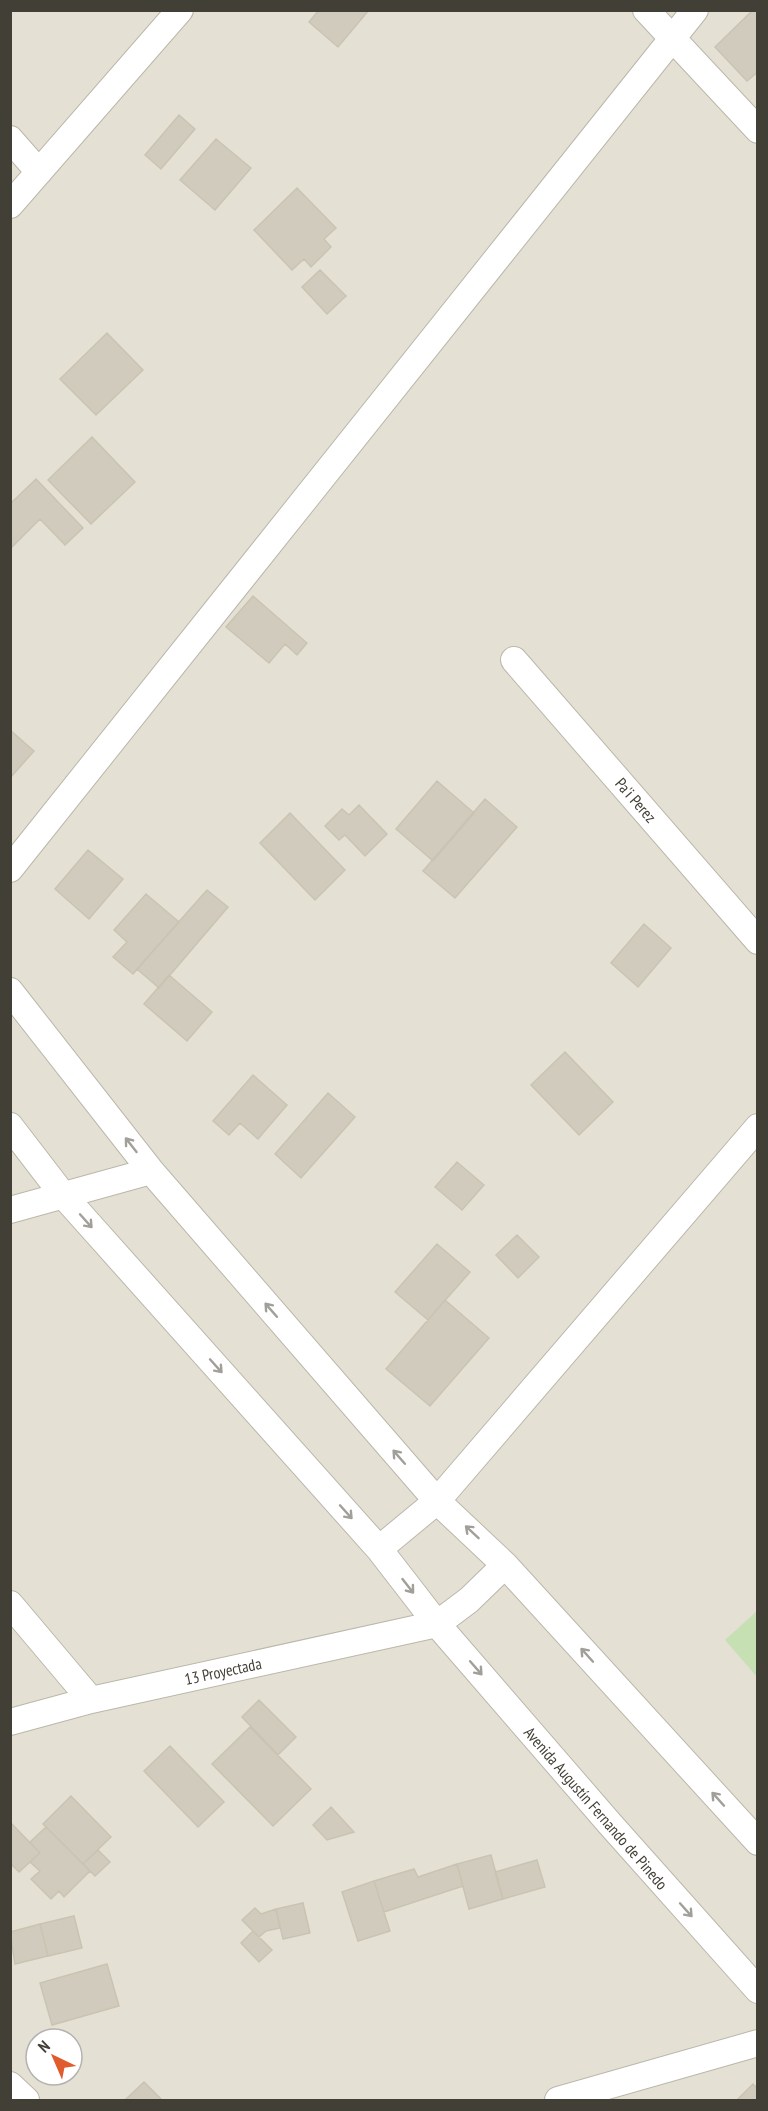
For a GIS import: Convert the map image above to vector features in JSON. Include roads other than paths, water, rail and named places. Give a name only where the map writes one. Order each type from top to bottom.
[{"type":"street","points":[[10,204],[180,10]]},
{"type":"street","points":[[646,10],[758,130]]},
{"type":"street","points":[[10,869],[695,10]]},
{"type":"street","points":[[10,139],[39,172]]},
{"type":"street","name":"Pa'i Perez","points":[[514,660],[758,941]]},
{"type":"street","points":[[10,991],[151,1171],[437,1501],[505,1565],[758,1842]]},
{"type":"street","name":"Avenida Augustín Fernando de Pinedo","points":[[10,1126],[63,1195],[379,1548],[438,1624],[610,1824],[758,1990]]},
{"type":"street","points":[[379,1548],[437,1501],[758,1127]]},
{"type":"street","points":[[10,1210],[151,1171]]},
{"type":"street","points":[[438,1624],[469,1600],[505,1565]]},
{"type":"street","points":[[10,1604],[91,1700]]},
{"type":"street","name":"13 Proyectada","points":[[10,1722],[91,1700],[438,1624]]},
{"type":"street","points":[[558,2100],[758,2043]]},
{"type":"street","points":[[10,2085],[26,2100]]}]
